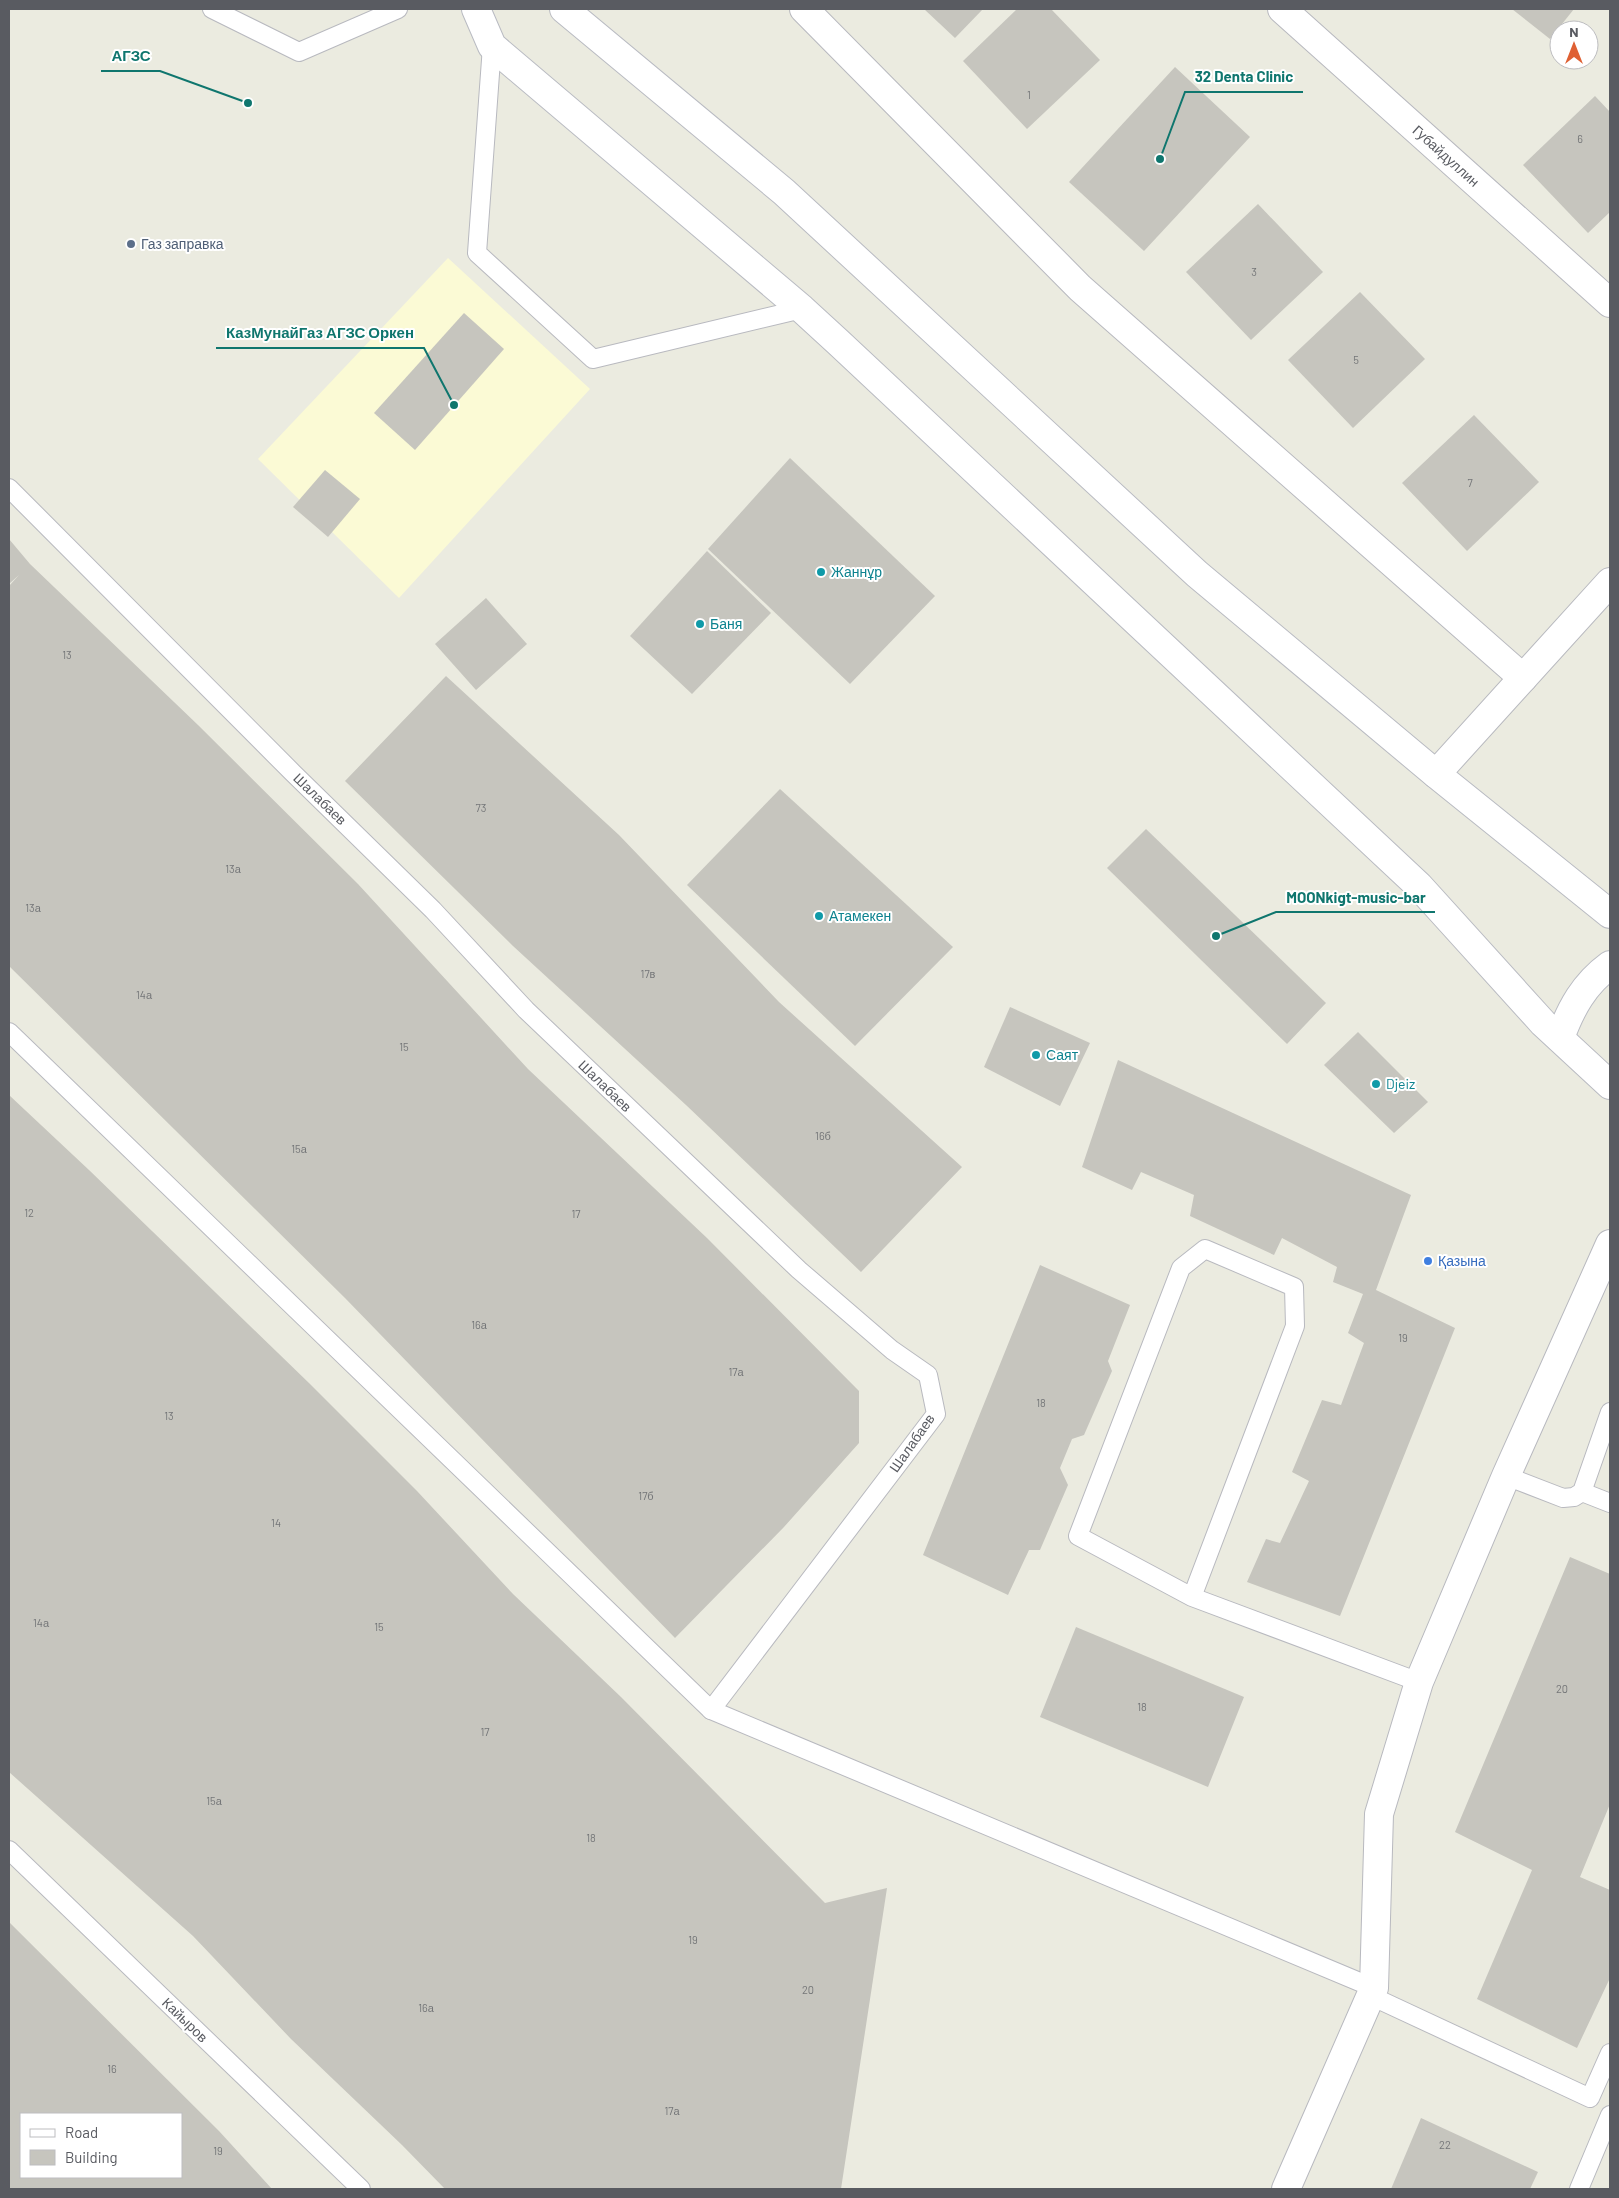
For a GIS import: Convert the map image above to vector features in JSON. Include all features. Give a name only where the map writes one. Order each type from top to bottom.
[{"type":"street","points":[[476,9],[492,46],[802,309],[1419,886],[1543,1023],[1610,1086]]},
{"type":"street","points":[[564,9],[784,192],[1197,574],[1436,774],[1610,914]]},
{"type":"street","points":[[804,9],[1080,288],[1523,678]]},
{"type":"street","name":"Губайдуллин","points":[[1282,9],[1610,303]]},
{"type":"street","points":[[1436,774],[1610,582]]},
{"type":"street","points":[[1560,1038],[1572,1008],[1580,995],[1596,975],[1610,965]]},
{"type":"street","points":[[1286,2189],[1372,1992],[1379,1814],[1419,1682],[1506,1476],[1610,1244]]},
{"type":"lane","points":[[212,9],[298,52],[398,9]]},
{"type":"lane","points":[[492,46],[477,253],[593,359],[802,309]]},
{"type":"lane","name":"Шалабаев","points":[[9,488],[253,733],[433,910],[526,1010],[799,1270],[892,1350],[928,1375],[936,1414],[711,1710]]},
{"type":"lane","points":[[9,1032],[711,1710],[1372,1992],[1590,2098],[1610,2114],[1579,2189]]},
{"type":"lane","points":[[1192,1597],[1295,1326],[1294,1287],[1204,1249],[1182,1268],[1078,1536],[1192,1597],[1419,1682]]},
{"type":"lane","points":[[1506,1476],[1564,1498],[1574,1497],[1582,1492],[1610,1412]]},
{"type":"lane","points":[[1582,1492],[1610,1503]]},
{"type":"lane","name":"Кайыров","points":[[9,1850],[361,2189]]},
{"type":"lane","points":[[1590,2098],[1610,2053]]},
{"type":"shaded area","points":[[448,258],[590,389],[399,598],[258,459]]},
{"type":"building","points":[[924,9],[983,9],[955,38]]},
{"type":"building","points":[[1017,9],[1051,9],[1100,60],[1027,129],[963,61]]},
{"type":"building","points":[[1512,9],[1574,9],[1565,20],[1549,20],[1549,38]]},
{"type":"building","points":[[1175,67],[1250,137],[1144,251],[1069,182]]},
{"type":"building","points":[[1595,96],[1610,112],[1610,212],[1588,233],[1523,165]]},
{"type":"building","points":[[1258,204],[1323,272],[1251,340],[1186,272]]},
{"type":"building","points":[[1360,292],[1425,359],[1353,428],[1288,360]]},
{"type":"building","points":[[464,313],[504,349],[415,450],[374,413]]},
{"type":"building","points":[[1474,415],[1539,482],[1467,551],[1402,483]]},
{"type":"building","name":"Жаннұр","points":[[790,458],[935,596],[850,684],[708,549]]},
{"type":"building","points":[[325,470],[360,499],[328,537],[293,507]]},
{"type":"building","points":[[9,539],[30,564],[198,725],[358,884],[528,1069],[707,1238],[859,1391],[859,1443],[784,1527],[675,1638],[345,1298],[9,966],[9,586],[19,575],[9,584]]},
{"type":"building","name":"Баня","points":[[707,551],[771,613],[692,694],[630,636]]},
{"type":"building","points":[[486,598],[527,644],[476,690],[435,644]]},
{"type":"building","points":[[446,676],[619,835],[779,1002],[962,1167],[861,1272],[686,1105],[513,946],[345,781]]},
{"type":"building","name":"Атамекен","points":[[780,789],[953,947],[855,1046],[687,885]]},
{"type":"building","points":[[1146,829],[1326,1003],[1287,1044],[1107,868]]},
{"type":"building","name":"Саят","points":[[1010,1007],[1090,1043],[1060,1106],[984,1067]]},
{"type":"building","name":"Djeiz","points":[[1358,1032],[1428,1102],[1394,1133],[1324,1065]]},
{"type":"building","points":[[1118,1060],[1411,1195],[1376,1290],[1455,1328],[1340,1616],[1247,1582],[1266,1539],[1280,1543],[1309,1481],[1292,1472],[1322,1400],[1341,1405],[1364,1343],[1348,1333],[1363,1294],[1333,1282],[1337,1267],[1282,1238],[1274,1255],[1190,1216],[1194,1195],[1141,1172],[1132,1190],[1082,1167]]},
{"type":"building","points":[[9,1095],[309,1383],[417,1491],[513,1594],[621,1697],[825,1903],[887,1888],[841,2189],[445,2189],[402,2145],[291,2039],[193,1936],[9,1772]]},
{"type":"building","points":[[1040,1265],[1130,1305],[1108,1361],[1112,1371],[1084,1435],[1072,1439],[1060,1468],[1068,1485],[1040,1550],[1029,1550],[1008,1595],[923,1555]]},
{"type":"building","points":[[1570,1557],[1610,1574],[1610,1804],[1580,1877],[1610,1890],[1610,1978],[1577,2048],[1477,1999],[1532,1870],[1455,1832]]},
{"type":"building","points":[[1076,1627],[1244,1697],[1208,1787],[1040,1717]]},
{"type":"building","points":[[9,1922],[219,2131],[272,2189],[9,2189]]},
{"type":"building","points":[[1421,2118],[1538,2172],[1530,2189],[1391,2189]]},
{"type":"place","name":"АГЗС","points":[[248,103]]},
{"type":"place","name":"32 Denta Clinic","points":[[1160,159]]},
{"type":"place","name":"Газ заправка","points":[[131,244]]},
{"type":"place","name":"КазМунайГаз АГЗС Оркен","points":[[454,405]]},
{"type":"place","name":"Жаннұр","points":[[821,572]]},
{"type":"place","name":"Баня","points":[[700,624]]},
{"type":"place","name":"Атамекен","points":[[819,916]]},
{"type":"place","name":"MOONkigt-music-bar","points":[[1216,936]]},
{"type":"place","name":"Саят","points":[[1036,1055]]},
{"type":"place","name":"Djeiz","points":[[1376,1084]]},
{"type":"place","name":"Қазына","points":[[1428,1261]]}]
